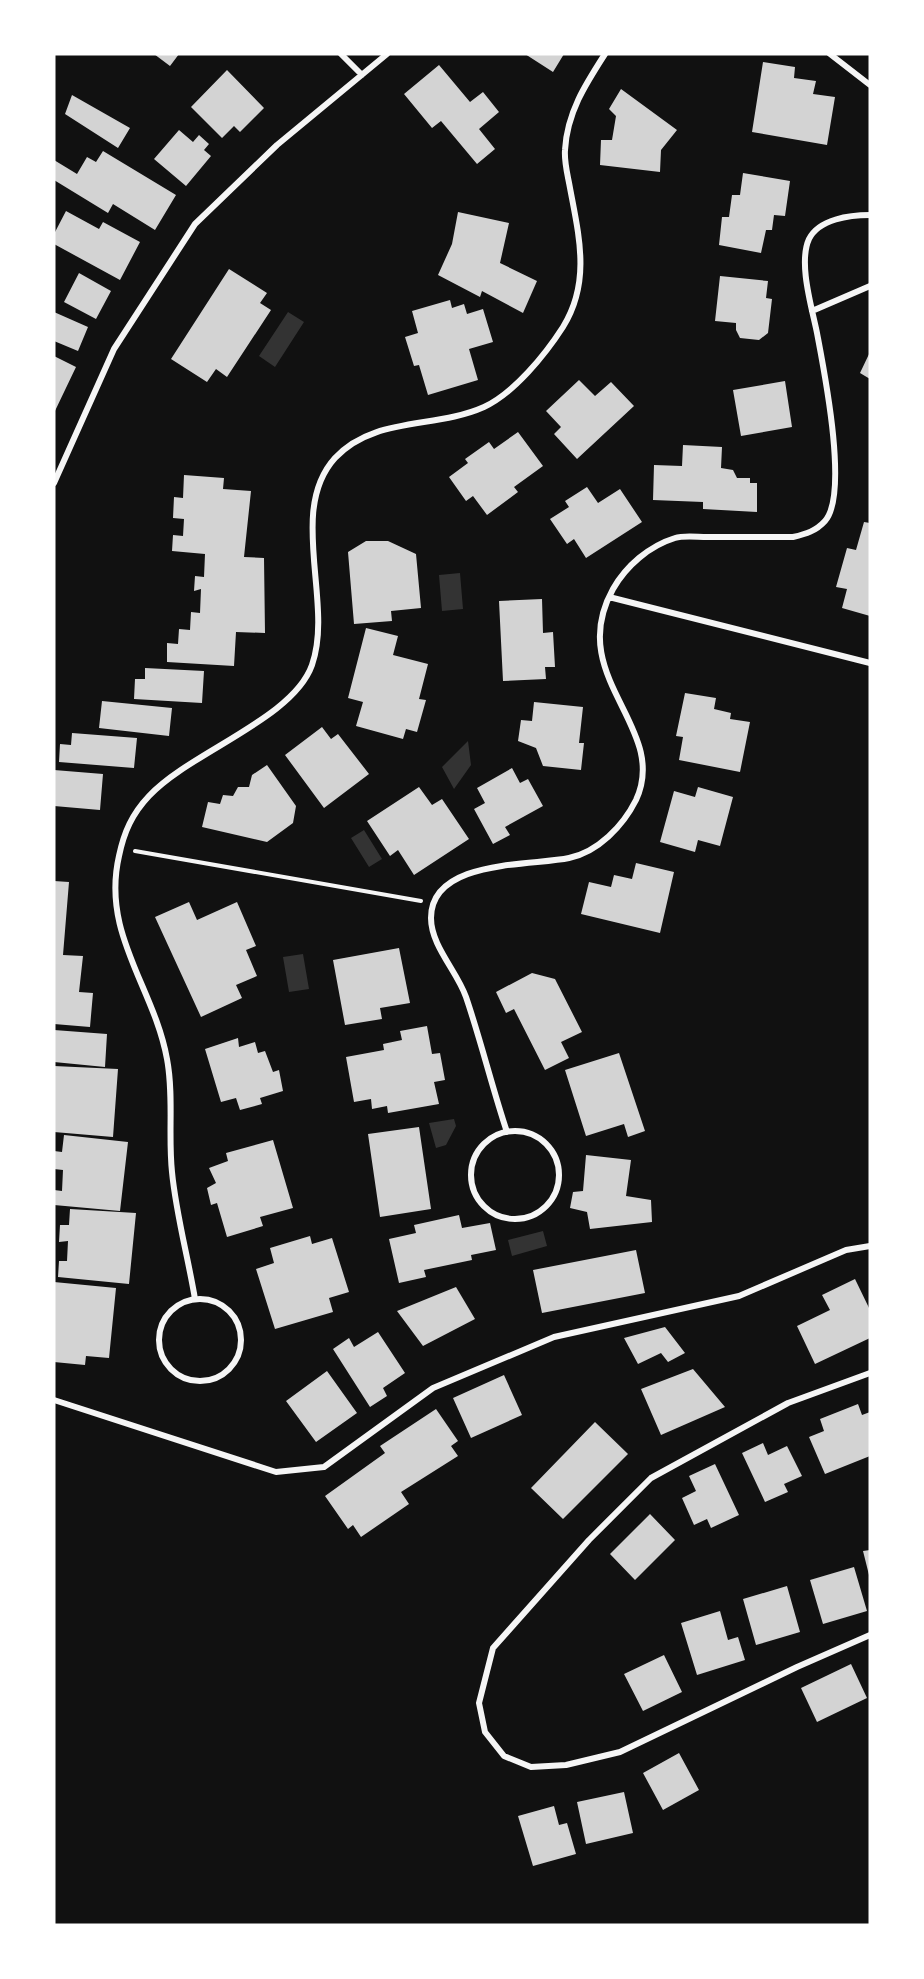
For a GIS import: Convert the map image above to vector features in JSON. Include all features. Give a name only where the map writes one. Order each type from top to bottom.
[{"type":"street","points":[[340,54],[362,75]]},
{"type":"street","points":[[54,483],[114,349],[195,224],[277,145],[387,54]]},
{"type":"street","points":[[195,1299],[172,1173],[167,1057],[121,934],[115,908],[114,879],[126,828],[138,808],[162,783],[296,692],[312,666],[318,636],[315,509],[321,479],[336,458],[357,441],[384,428],[465,413],[486,406],[540,360],[565,324],[573,306],[582,273],[582,249],[564,155],[569,118],[605,54]]},
{"type":"street","points":[[830,54],[870,85]]},
{"type":"street","points":[[507,1132],[465,994],[433,933],[431,918],[433,903],[447,886],[464,874],[532,860],[570,858],[602,843],[621,824],[636,800],[644,773],[640,747],[608,679],[598,630],[609,597],[619,579],[635,560],[677,537],[794,537],[812,532],[826,520],[833,504],[837,483],[828,397],[807,283],[806,249],[810,237],[818,228],[835,219],[870,215]]},
{"type":"street","points":[[812,311],[870,286]]},
{"type":"street","points":[[609,597],[870,663]]},
{"type":"street","points":[[507,1132],[529,1133],[543,1140],[553,1152],[558,1166],[559,1182],[554,1196],[544,1208],[516,1219],[501,1216],[487,1209],[477,1197],[472,1185],[471,1170],[475,1155],[484,1143],[499,1133],[507,1132]]},
{"type":"street","points":[[54,1400],[276,1472],[324,1467],[433,1388],[554,1337],[739,1296],[846,1250],[870,1246]]},
{"type":"street","points":[[195,1299],[220,1304],[230,1311],[241,1334],[241,1347],[229,1369],[205,1381],[191,1380],[178,1374],[164,1358],[159,1338],[162,1324],[170,1312],[182,1303],[195,1299]]},
{"type":"street","points":[[870,1373],[788,1403],[651,1478],[589,1540],[493,1648],[479,1703],[485,1732],[504,1756],[531,1767],[566,1765],[620,1752],[797,1667],[870,1635]]},
{"type":"path","points":[[120,849],[433,903]]},
{"type":"shaded area","points":[[288,312],[304,322],[275,367],[259,356]]},
{"type":"shaded area","points":[[460,573],[463,609],[442,611],[439,575]]},
{"type":"shaded area","points":[[468,741],[471,765],[454,789],[442,767]]},
{"type":"shaded area","points":[[364,830],[382,859],[369,867],[351,838]]},
{"type":"shaded area","points":[[303,954],[309,989],[289,992],[283,957]]},
{"type":"shaded area","points":[[454,1119],[456,1126],[446,1145],[436,1148],[429,1123]]},
{"type":"shaded area","points":[[543,1231],[547,1246],[512,1256],[508,1240]]},
{"type":"building","points":[[154,54],[179,54],[170,66]]},
{"type":"building","points":[[525,54],[564,54],[553,72]]},
{"type":"building","points":[[763,62],[795,67],[794,78],[816,81],[813,94],[835,97],[827,145],[752,132]]},
{"type":"building","points":[[439,65],[470,102],[483,92],[499,112],[479,129],[495,149],[477,164],[441,121],[432,128],[404,94]]},
{"type":"building","points":[[227,70],[264,108],[240,132],[234,126],[222,138],[191,107]]},
{"type":"building","points":[[621,89],[677,130],[661,150],[660,172],[600,165],[601,140],[612,140],[616,116],[609,109]]},
{"type":"building","points":[[72,95],[130,128],[118,148],[65,114]]},
{"type":"building","points":[[179,130],[193,142],[199,135],[209,144],[204,150],[211,156],[186,186],[154,159]]},
{"type":"building","points":[[103,151],[176,195],[155,230],[113,204],[108,213],[54,180],[54,160],[77,174],[87,157],[96,162]]},
{"type":"building","points":[[743,173],[790,181],[785,216],[774,215],[772,230],[766,230],[761,253],[719,245],[722,217],[729,217],[732,195],[740,195]]},
{"type":"building","points":[[66,211],[99,229],[103,222],[140,242],[120,280],[54,244],[54,234]]},
{"type":"building","points":[[458,212],[509,223],[500,263],[537,281],[523,313],[482,291],[480,297],[438,275],[452,244]]},
{"type":"building","points":[[229,269],[267,293],[260,303],[271,310],[227,377],[216,369],[207,382],[171,359]]},
{"type":"building","points":[[79,273],[111,291],[96,319],[64,302]]},
{"type":"building","points":[[720,276],[768,281],[766,298],[772,299],[768,333],[759,340],[740,338],[736,330],[736,323],[715,321]]},
{"type":"building","points":[[450,300],[452,308],[464,304],[467,314],[483,309],[493,342],[469,349],[478,380],[428,395],[419,365],[414,366],[405,337],[418,333],[412,311]]},
{"type":"building","points":[[54,312],[88,327],[78,351],[54,341]]},
{"type":"building","points":[[870,352],[870,379],[860,373]]},
{"type":"building","points":[[54,356],[76,367],[54,413]]},
{"type":"building","points":[[579,380],[595,396],[611,382],[634,406],[577,459],[554,434],[561,427],[546,411]]},
{"type":"building","points":[[785,381],[792,427],[741,436],[733,390]]},
{"type":"building","points":[[518,432],[543,466],[514,487],[518,492],[487,515],[473,496],[466,501],[449,477],[468,463],[465,459],[489,442],[494,449]]},
{"type":"building","points":[[683,445],[722,447],[721,468],[733,470],[737,478],[750,478],[750,483],[757,483],[757,512],[703,509],[703,502],[653,500],[654,465],[682,466]]},
{"type":"building","points":[[184,475],[224,478],[223,489],[251,491],[244,557],[264,558],[265,633],[236,632],[234,666],[167,662],[167,643],[178,644],[179,629],[190,630],[191,612],[200,613],[201,589],[194,591],[195,576],[204,577],[205,554],[172,551],[173,535],[183,536],[184,519],[173,518],[174,497],[183,498]]},
{"type":"building","points":[[587,487],[598,503],[620,489],[642,522],[586,558],[574,539],[567,544],[550,519],[569,507],[565,501]]},
{"type":"building","points":[[864,522],[870,523],[870,616],[842,608],[847,589],[836,587],[847,548],[856,550]]},
{"type":"building","points":[[366,541],[388,541],[416,554],[421,608],[391,611],[392,621],[354,624],[348,552]]},
{"type":"building","points":[[542,599],[543,633],[553,632],[555,667],[545,667],[546,679],[503,681],[499,601]]},
{"type":"building","points":[[366,628],[398,636],[393,655],[428,664],[419,699],[426,700],[417,732],[406,729],[403,739],[356,726],[363,702],[348,698]]},
{"type":"building","points":[[145,668],[204,671],[202,703],[134,699],[135,679],[145,679]]},
{"type":"building","points":[[685,693],[716,698],[714,709],[731,713],[730,719],[750,722],[740,772],[679,760],[683,737],[676,736]]},
{"type":"building","points":[[102,701],[172,708],[169,736],[99,728]]},
{"type":"building","points":[[534,702],[583,707],[579,743],[584,743],[581,770],[543,766],[536,748],[518,741],[521,720],[532,721]]},
{"type":"building","points":[[322,727],[331,739],[338,734],[369,774],[324,808],[285,755]]},
{"type":"building","points":[[72,733],[137,738],[134,768],[59,762],[60,744],[71,745]]},
{"type":"building","points":[[267,765],[296,806],[293,823],[267,842],[202,827],[208,802],[220,804],[223,795],[233,796],[238,787],[249,787],[252,775]]},
{"type":"building","points":[[512,768],[520,783],[528,779],[543,806],[505,827],[510,835],[493,844],[474,809],[485,803],[477,788]]},
{"type":"building","points":[[54,770],[103,774],[100,810],[54,806]]},
{"type":"building","points":[[419,787],[432,805],[442,799],[469,839],[414,875],[398,850],[390,856],[367,821]]},
{"type":"building","points":[[698,787],[733,797],[720,846],[698,840],[695,852],[660,842],[674,791],[695,797]]},
{"type":"building","points":[[636,863],[674,872],[660,933],[581,914],[589,882],[611,887],[614,875],[632,879]]},
{"type":"building","points":[[54,881],[69,882],[63,955],[83,956],[79,992],[93,993],[90,1027],[54,1024]]},
{"type":"building","points":[[189,902],[197,920],[237,902],[256,946],[246,950],[257,976],[236,985],[242,998],[201,1017],[155,917]]},
{"type":"building","points":[[399,948],[410,1003],[380,1008],[382,1019],[345,1025],[333,960]]},
{"type":"building","points":[[532,973],[555,979],[582,1032],[561,1042],[569,1058],[545,1070],[514,1009],[506,1013],[496,992]]},
{"type":"building","points":[[427,1026],[432,1054],[440,1053],[445,1080],[434,1082],[439,1104],[388,1113],[387,1106],[372,1109],[371,1099],[354,1102],[346,1057],[384,1050],[383,1044],[402,1040],[400,1031]]},
{"type":"building","points":[[54,1030],[107,1034],[105,1067],[54,1062]]},
{"type":"building","points":[[238,1038],[239,1047],[255,1042],[258,1053],[265,1051],[273,1072],[279,1070],[283,1091],[260,1098],[262,1104],[240,1110],[236,1098],[221,1102],[205,1049]]},
{"type":"building","points":[[619,1053],[645,1131],[628,1137],[624,1124],[586,1136],[565,1070]]},
{"type":"building","points":[[54,1066],[118,1069],[113,1137],[54,1132]]},
{"type":"building","points":[[419,1127],[431,1209],[380,1217],[368,1134]]},
{"type":"building","points":[[64,1135],[128,1142],[120,1211],[54,1205],[54,1190],[62,1191],[63,1170],[54,1169],[54,1151],[62,1152]]},
{"type":"building","points":[[273,1140],[293,1208],[260,1217],[263,1226],[227,1237],[217,1203],[211,1205],[207,1188],[216,1183],[209,1168],[228,1161],[226,1153]]},
{"type":"building","points":[[586,1155],[631,1160],[626,1196],[651,1200],[652,1222],[590,1229],[587,1212],[570,1208],[573,1192],[583,1191]]},
{"type":"building","points":[[70,1209],[136,1213],[129,1284],[58,1277],[59,1261],[67,1261],[68,1241],[59,1242],[60,1225],[69,1225]]},
{"type":"building","points":[[459,1215],[462,1228],[490,1223],[496,1250],[471,1255],[472,1260],[424,1270],[426,1277],[399,1283],[389,1239],[416,1233],[414,1225]]},
{"type":"building","points":[[310,1236],[312,1244],[332,1238],[349,1292],[329,1298],[333,1312],[275,1329],[256,1269],[274,1263],[270,1248]]},
{"type":"building","points":[[636,1250],[645,1293],[542,1313],[533,1270]]},
{"type":"building","points":[[855,1279],[870,1310],[870,1338],[815,1364],[797,1326],[830,1310],[822,1295]]},
{"type":"building","points":[[54,1282],[116,1288],[109,1358],[86,1356],[85,1365],[54,1362]]},
{"type":"building","points":[[456,1287],[475,1319],[423,1346],[397,1311]]},
{"type":"building","points":[[665,1327],[685,1353],[668,1362],[661,1353],[638,1364],[624,1338]]},
{"type":"building","points":[[378,1332],[405,1373],[383,1388],[387,1396],[370,1407],[333,1349],[349,1338],[354,1347]]},
{"type":"building","points":[[693,1369],[725,1407],[661,1435],[641,1389]]},
{"type":"building","points":[[327,1371],[357,1413],[316,1442],[286,1401]]},
{"type":"building","points":[[504,1375],[522,1415],[471,1438],[453,1398]]},
{"type":"building","points":[[858,1404],[862,1415],[870,1412],[870,1456],[825,1474],[809,1437],[824,1431],[820,1419]]},
{"type":"building","points":[[436,1409],[458,1441],[451,1446],[458,1456],[401,1492],[409,1504],[361,1537],[353,1525],[348,1529],[325,1496],[385,1453],[380,1446]]},
{"type":"building","points":[[595,1422],[628,1454],[563,1519],[531,1488]]},
{"type":"building","points":[[763,1443],[768,1455],[787,1446],[802,1476],[784,1484],[788,1492],[765,1502],[742,1453]]},
{"type":"building","points":[[715,1464],[739,1515],[711,1528],[707,1519],[694,1525],[682,1498],[696,1491],[689,1476]]},
{"type":"building","points":[[650,1514],[675,1540],[635,1580],[610,1554]]},
{"type":"building","points":[[870,1550],[870,1575],[869,1575],[863,1551]]},
{"type":"building","points":[[854,1567],[867,1611],[823,1624],[810,1580]]},
{"type":"building","points":[[787,1586],[800,1632],[756,1645],[743,1599]]},
{"type":"building","points":[[720,1611],[728,1640],[738,1637],[745,1660],[697,1675],[681,1623]]},
{"type":"building","points":[[664,1655],[682,1692],[643,1711],[624,1674]]},
{"type":"building","points":[[851,1664],[867,1698],[817,1722],[801,1688]]},
{"type":"building","points":[[679,1753],[699,1790],[663,1810],[643,1773]]},
{"type":"building","points":[[624,1792],[633,1833],[586,1844],[577,1802]]},
{"type":"building","points":[[554,1806],[559,1825],[567,1823],[576,1854],[533,1866],[518,1816]]}]
